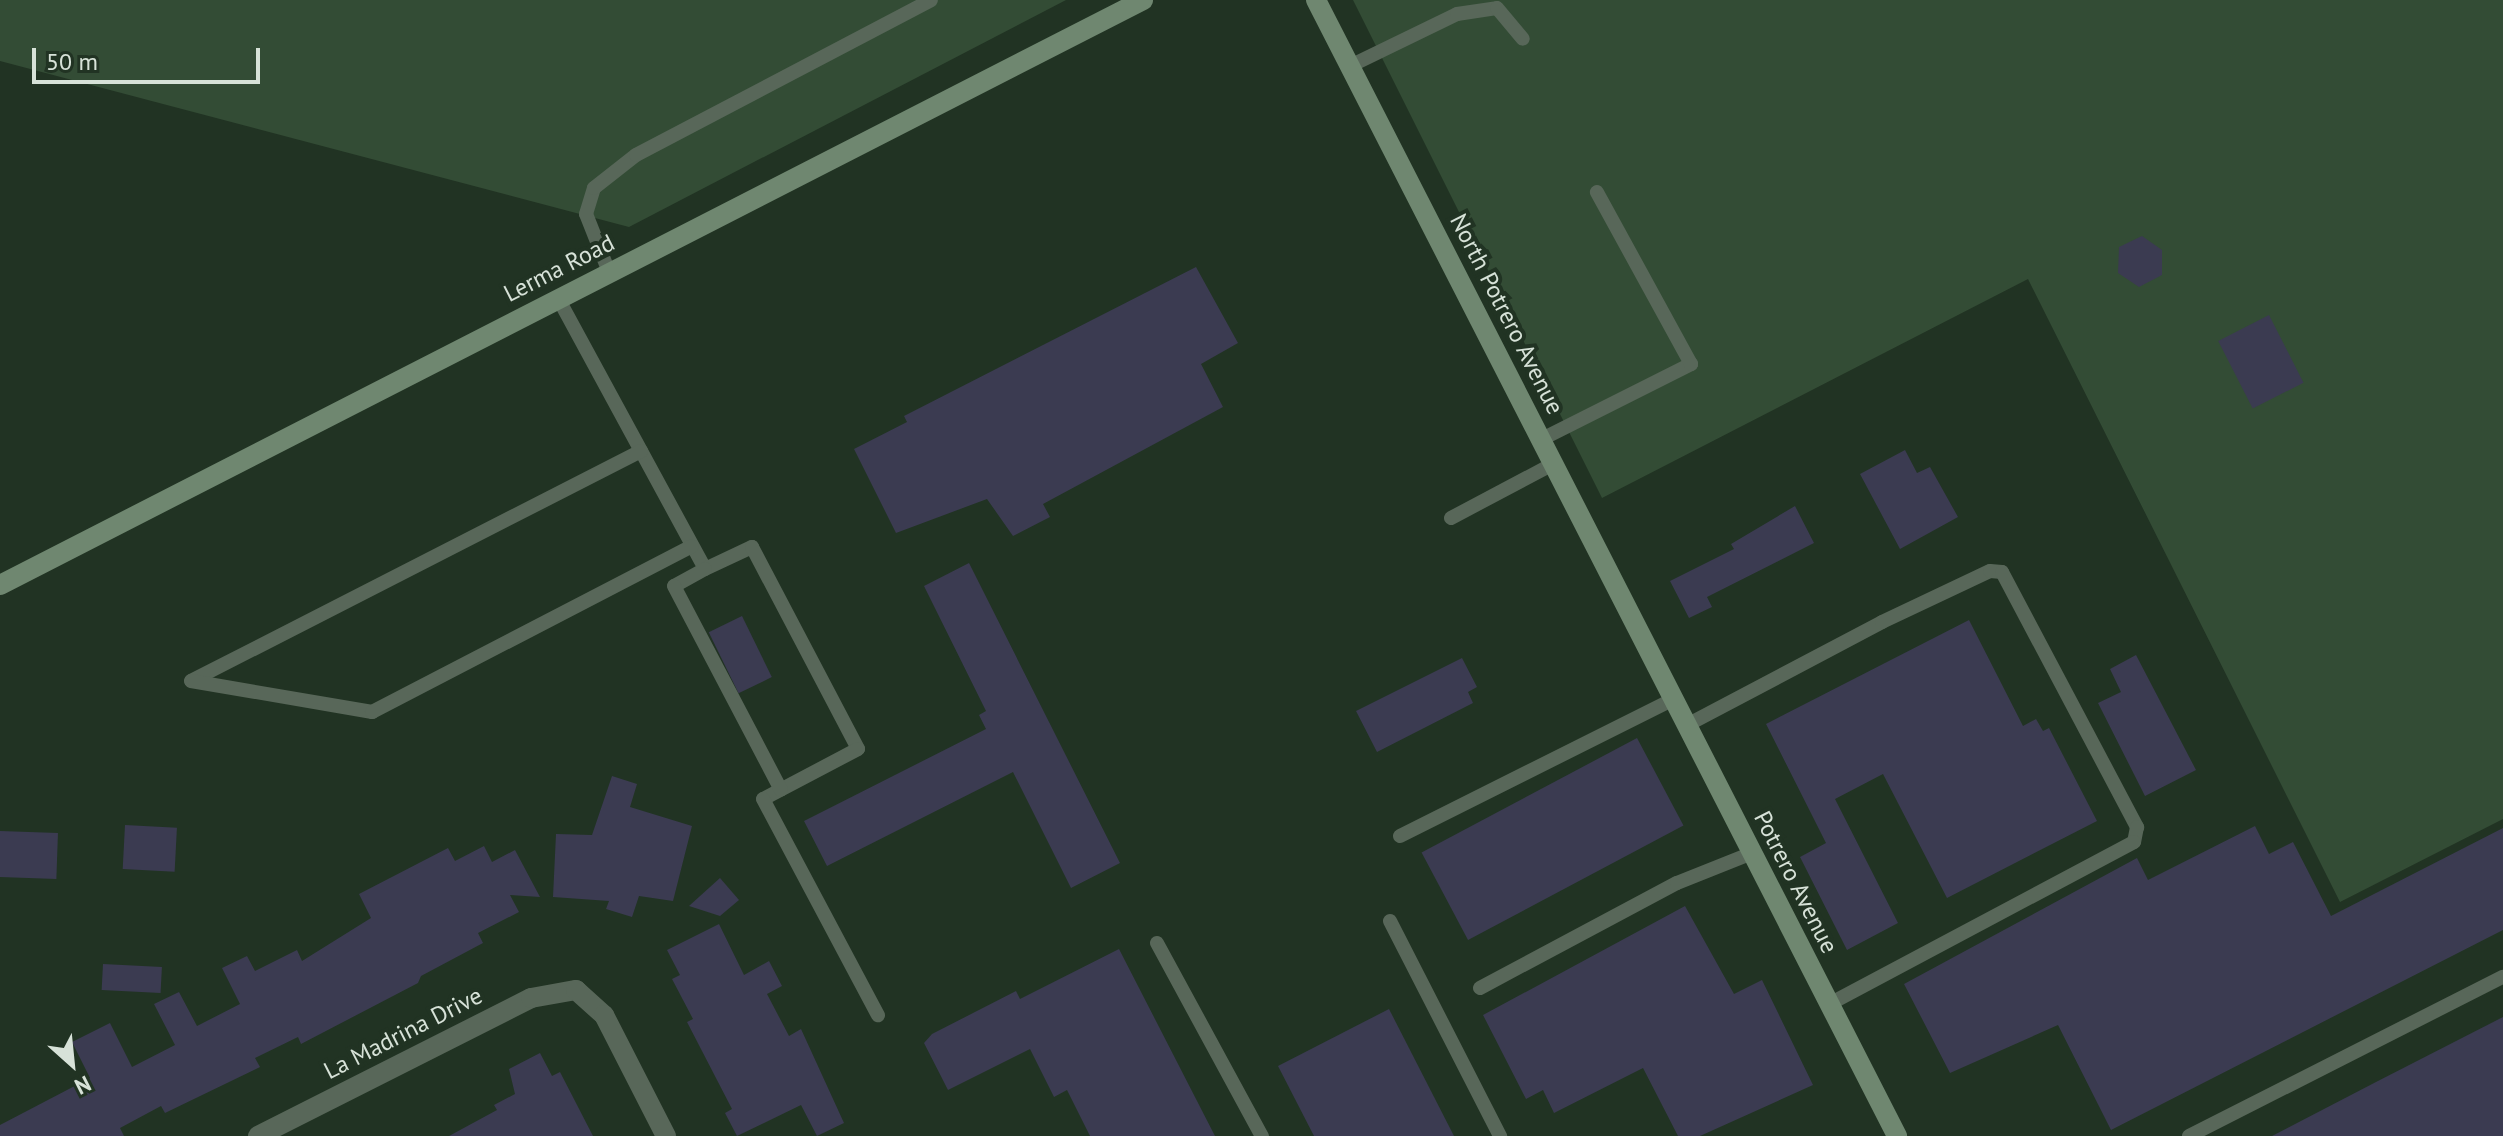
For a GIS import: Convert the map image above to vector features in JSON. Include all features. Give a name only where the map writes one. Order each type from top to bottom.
[{"type":"street","name":"Lerma Road","points":[[0,585],[609,272],[1115,6],[1143,0]]},
{"type":"street","name":"North Potrero Avenue","points":[[1316,0],[1650,652]]},
{"type":"street","name":"Potrero Avenue","points":[[1650,652],[1897,1136]]},
{"type":"street","name":"La Madrina Drive","points":[[271,1133],[531,998],[576,990],[604,1015],[666,1136]]},
{"type":"lane","points":[[609,272],[586,214],[594,188],[636,155],[931,0]]},
{"type":"lane","points":[[1350,66],[1457,14],[1497,8],[1523,39]]},
{"type":"lane","points":[[1542,439],[1691,364],[1597,192]]},
{"type":"lane","points":[[558,298],[705,569]]},
{"type":"lane","points":[[641,451],[191,681],[372,712],[692,546]]},
{"type":"lane","points":[[1451,518],[1555,463]]},
{"type":"lane","points":[[781,790],[674,586],[752,547],[858,749],[781,790],[763,799],[878,1015]]},
{"type":"lane","points":[[1687,725],[1882,622],[1990,571],[2002,572],[2137,827],[2134,842],[1829,1004]]},
{"type":"lane","points":[[1400,836],[1673,699]]},
{"type":"lane","points":[[1480,988],[1677,883],[1752,853]]},
{"type":"lane","points":[[1390,921],[1500,1136]]},
{"type":"lane","points":[[1157,943],[1262,1136]]},
{"type":"lane","points":[[2189,1136],[2503,977]]},
{"type":"green space","points":[[0,0],[1066,0],[629,227],[0,61]]},
{"type":"green space","points":[[1353,0],[2503,0],[2503,819],[2340,902],[2028,279],[1602,498]]},
{"type":"building","points":[[2142,236],[2162,250],[2162,275],[2139,287],[2118,273],[2119,247]]},
{"type":"building","points":[[1196,267],[1238,343],[1201,364],[1223,407],[1043,504],[1050,517],[1013,536],[987,499],[896,533],[854,449],[907,422],[904,416]]},
{"type":"building","points":[[2269,315],[2304,383],[2253,409],[2218,341]]},
{"type":"building","points":[[1905,450],[1917,473],[1930,467],[1958,517],[1900,549],[1860,474]]},
{"type":"building","points":[[1795,506],[1814,543],[1707,597],[1712,607],[1689,618],[1670,581],[1734,549],[1731,544]]},
{"type":"building","points":[[969,563],[1120,863],[1071,888],[1013,772],[827,866],[804,821],[986,729],[979,715],[986,711],[924,586]]},
{"type":"building","points":[[742,616],[772,677],[739,693],[709,632]]},
{"type":"building","points":[[1969,620],[2023,726],[2036,719],[2043,731],[2049,728],[2097,821],[1947,898],[1883,774],[1835,799],[1898,923],[1847,950],[1800,857],[1826,843],[1766,724]]},
{"type":"building","points":[[2136,655],[2196,770],[2145,796],[2098,703],[2121,692],[2110,669]]},
{"type":"building","points":[[1462,658],[1477,687],[1468,692],[1473,703],[1377,752],[1356,711]]},
{"type":"building","points":[[1637,738],[1683,825],[1468,940],[1422,853]]},
{"type":"building","points":[[612,776],[637,784],[630,807],[692,826],[673,901],[639,896],[632,917],[606,909],[609,901],[553,897],[556,834],[592,835]]},
{"type":"building","points":[[125,825],[177,828],[175,872],[123,869]]},
{"type":"building","points":[[2255,826],[2269,854],[2293,842],[2331,916],[2503,828],[2503,930],[2111,1130],[2058,1025],[1950,1073],[1904,984],[2137,858],[2148,880]]},
{"type":"building","points":[[0,831],[58,833],[56,879],[0,877]]},
{"type":"building","points":[[484,846],[492,862],[515,850],[540,897],[510,895],[519,912],[478,933],[483,943],[421,976],[418,983],[301,1044],[298,1037],[255,1058],[260,1067],[165,1113],[161,1106],[120,1128],[124,1136],[0,1136],[0,1125],[90,1078],[72,1042],[110,1023],[132,1067],[175,1045],[154,1004],[179,992],[197,1026],[240,1004],[222,968],[247,956],[255,971],[297,950],[302,961],[371,918],[359,894],[448,848],[455,861]]},
{"type":"building","points":[[720,878],[739,900],[720,916],[689,906]]},
{"type":"building","points":[[1685,906],[1734,994],[1762,980],[1813,1085],[1700,1136],[1678,1136],[1643,1068],[1554,1113],[1543,1090],[1526,1099],[1483,1015]]},
{"type":"building","points":[[719,924],[744,975],[769,961],[782,986],[767,994],[789,1036],[801,1029],[844,1123],[817,1136],[801,1105],[737,1136],[725,1113],[732,1109],[687,1022],[693,1019],[672,979],[680,975],[667,950]]},
{"type":"building","points":[[1119,949],[1215,1136],[1090,1136],[1067,1090],[1054,1097],[1030,1049],[948,1090],[924,1043],[932,1034],[1016,991],[1020,999]]},
{"type":"building","points":[[103,964],[162,967],[161,993],[102,990]]},
{"type":"building","points":[[1389,1009],[1454,1136],[1314,1136],[1278,1066]]},
{"type":"building","points":[[2503,1017],[2503,1136],[2272,1136],[2376,1082]]},
{"type":"building","points":[[540,1053],[552,1076],[560,1072],[593,1136],[449,1136],[497,1110],[494,1105],[515,1094],[509,1069]]}]
